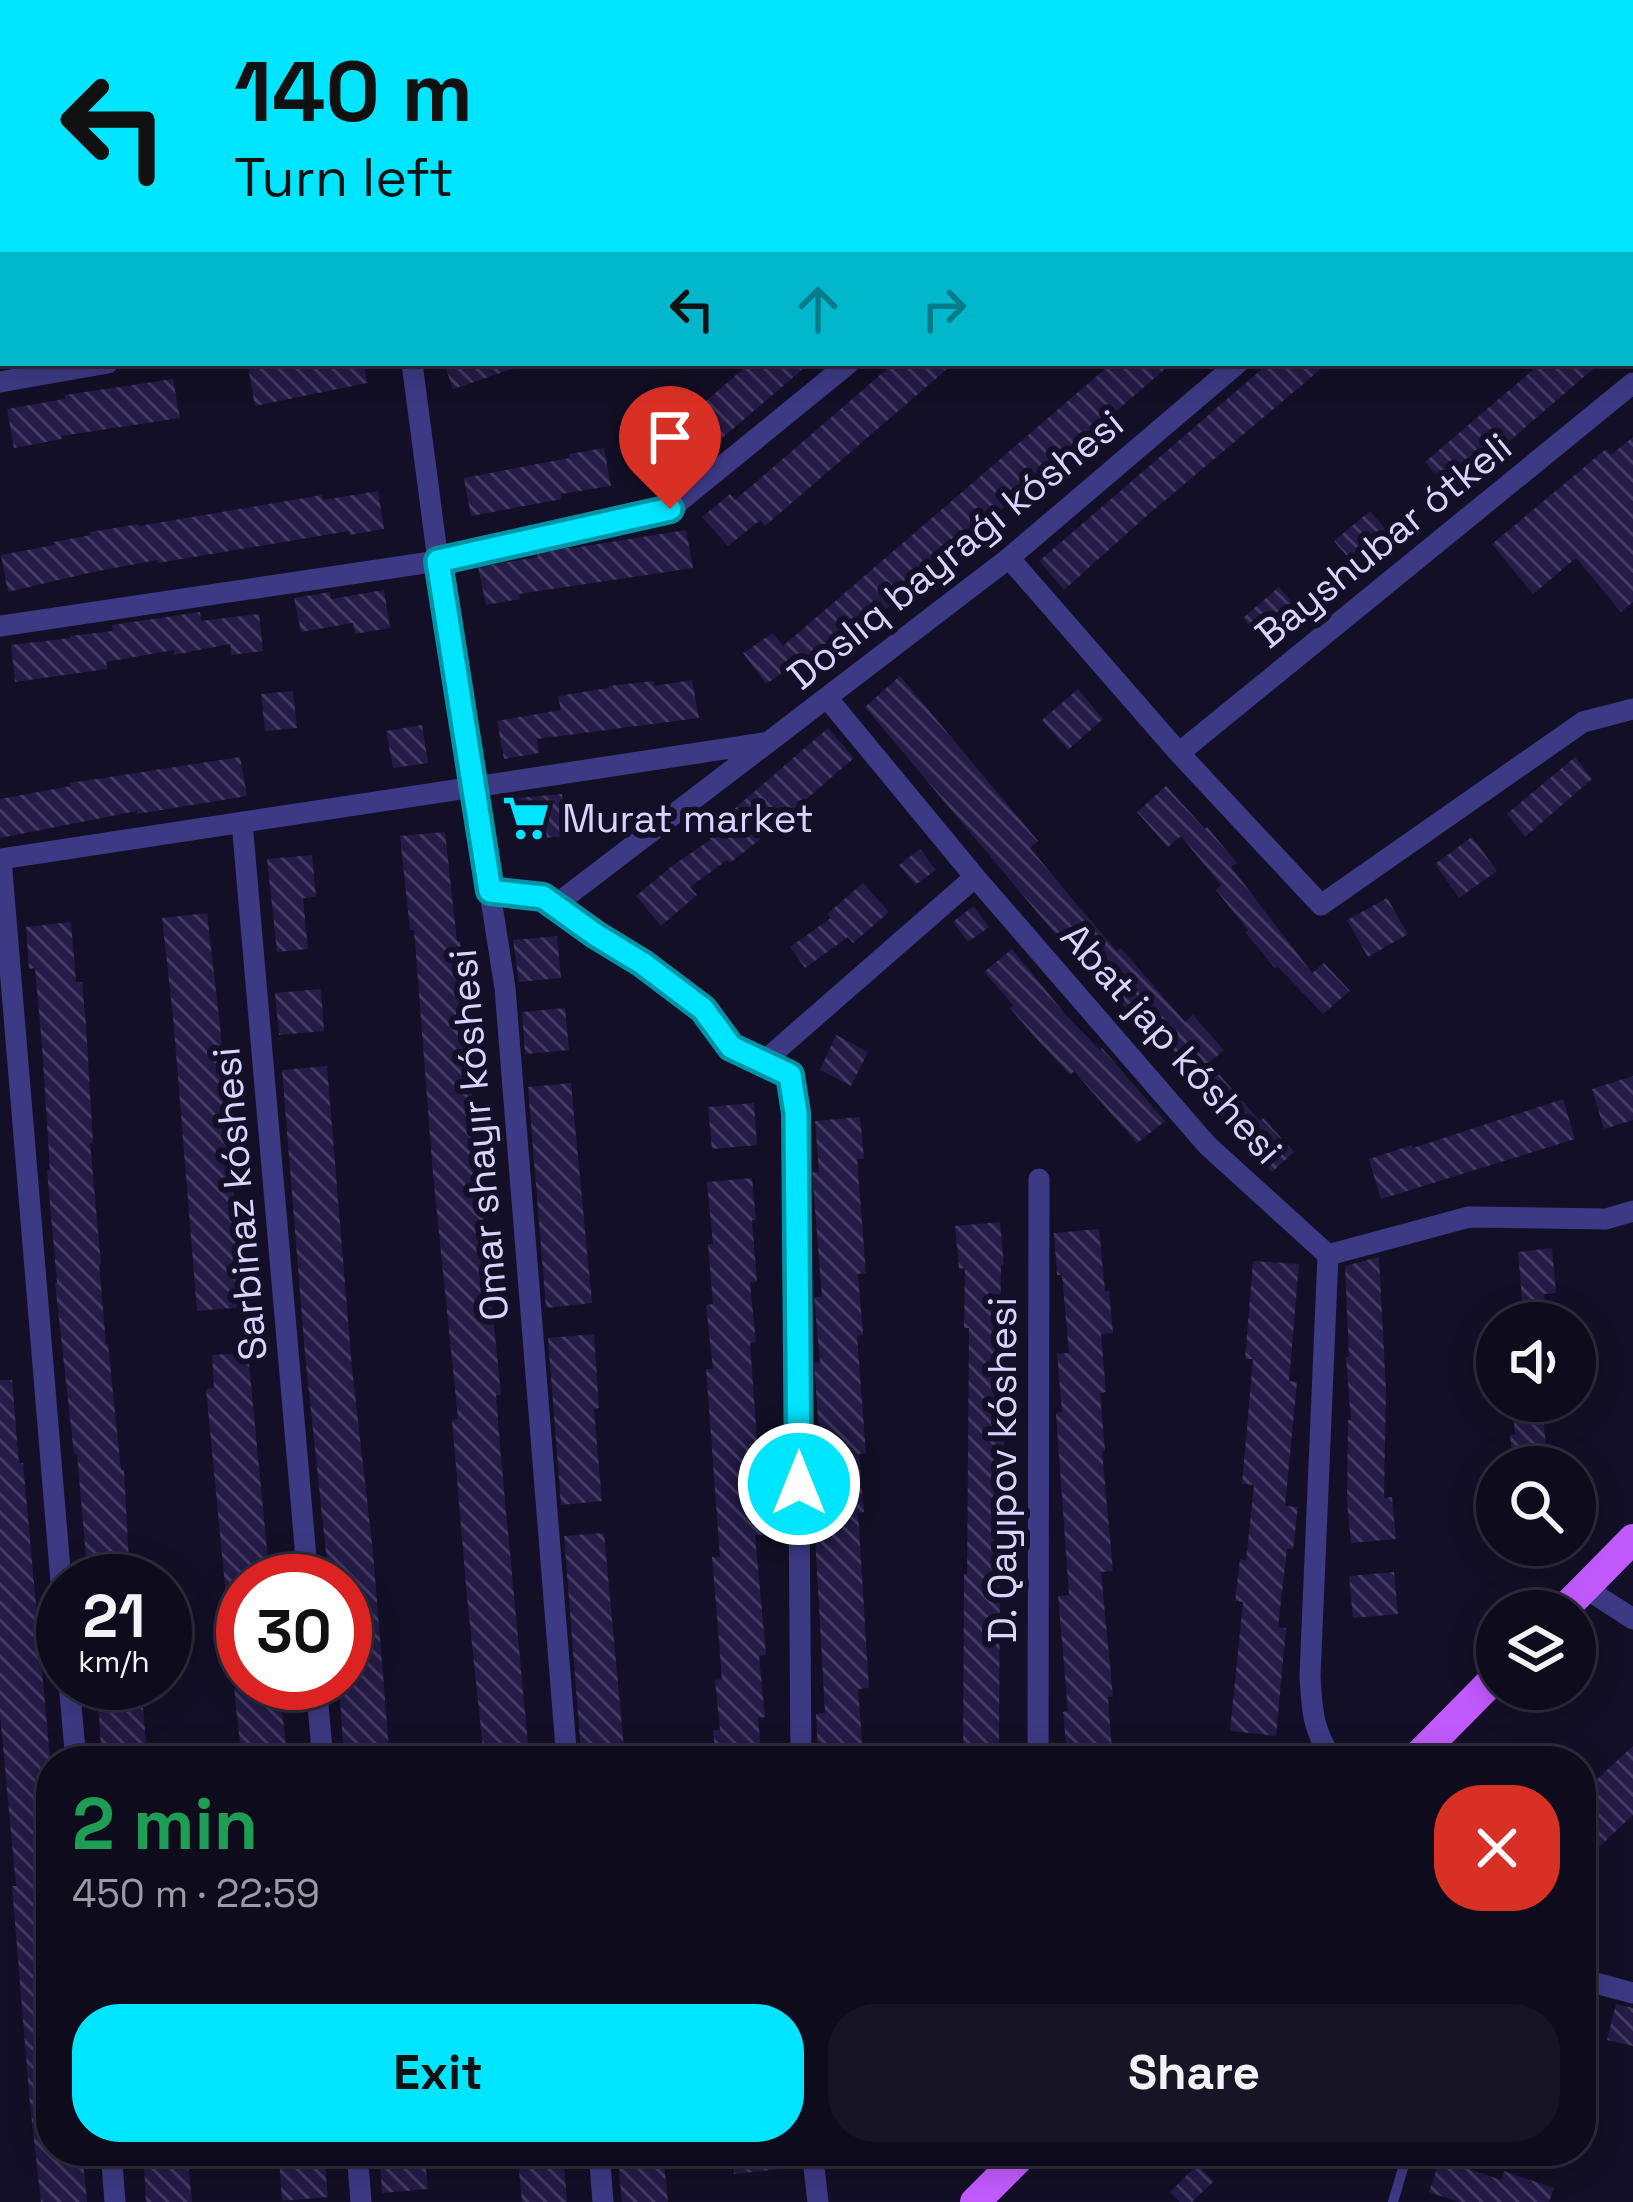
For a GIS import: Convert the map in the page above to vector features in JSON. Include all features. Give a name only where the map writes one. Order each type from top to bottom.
[{"type":"main road","points":[[1585,1588],[1633,1539]]},
{"type":"main road","points":[[1428,1746],[1476,1697]]},
{"type":"main road","points":[[975,2202],[1011,2166]]},
{"type":"street","points":[[0,382],[91,366]]},
{"type":"street","name":"Omar shayır kóshesi","points":[[412,366],[507,1011],[566,1746]]},
{"type":"street","points":[[0,626],[438,561],[670,509],[845,366]]},
{"type":"street","name":"Doslıq bayraǵı kóshesi","points":[[554,906],[1009,557],[1234,366]]},
{"type":"street","name":"Bayshubar ótkeli","points":[[1179,753],[1633,382]]},
{"type":"street","points":[[1009,557],[1179,753],[1321,905],[1583,722],[1633,709]]},
{"type":"street","name":"Abat jap kóshesi","points":[[828,699],[1208,1145],[1328,1256]]},
{"type":"street","name":"Doslıq bayraǵı kóshesi","points":[[0,859],[770,742]]},
{"type":"street","name":"Sarbinaz kóshesi","points":[[242,822],[306,1554]]},
{"type":"street","points":[[0,859],[59,1554]]},
{"type":"street","points":[[763,1063],[975,877]]},
{"type":"street","points":[[490,891],[543,897],[703,1009],[731,1047],[790,1075],[796,1113],[801,1746]]},
{"type":"street","name":"D. Qayıpov kóshesi","points":[[1038,1746],[1039,1179]]},
{"type":"street","points":[[1323,1746],[1312,1718],[1310,1676],[1328,1256],[1469,1217],[1606,1220],[1633,1211]]},
{"type":"street","points":[[1585,1588],[1633,1619]]},
{"type":"street","points":[[71,1710],[75,1746]]},
{"type":"street","points":[[318,1710],[322,1746]]},
{"type":"street","points":[[1596,1983],[1633,1993]]},
{"type":"street","points":[[112,2166],[116,2202]]},
{"type":"street","points":[[358,2166],[361,2202]]},
{"type":"street","points":[[599,2166],[603,2202]]},
{"type":"street","points":[[814,2166],[818,2202]]},
{"type":"lane","points":[[1394,2202],[1404,2166]]},
{"type":"building","points":[[364,366],[367,383],[255,406],[248,367]]},
{"type":"building","points":[[445,366],[521,366],[453,389]]},
{"type":"building","points":[[747,366],[806,366],[713,446],[708,440],[669,472],[644,443],[672,420],[677,426]]},
{"type":"building","points":[[891,366],[951,366],[765,526],[760,520],[728,546],[702,517],[730,494],[735,500]]},
{"type":"building","points":[[1109,366],[1169,366],[827,660],[818,649],[766,684],[743,653],[773,633],[783,646]]},
{"type":"building","points":[[1266,366],[1324,366],[1064,590],[1039,561]]},
{"type":"building","points":[[1537,366],[1597,366],[1450,492],[1425,462]]},
{"type":"building","points":[[173,379],[180,418],[14,448],[7,409]]},
{"type":"building","points":[[1633,437],[1633,602],[1621,612],[1576,558],[1533,594],[1492,544],[1606,449],[1611,455]]},
{"type":"building","points":[[604,448],[611,486],[471,516],[464,478]]},
{"type":"building","points":[[378,491],[384,529],[157,560],[8,592],[1,555],[90,532],[322,495],[323,500]]},
{"type":"building","points":[[1370,511],[1395,540],[1360,571],[1334,541]]},
{"type":"building","points":[[686,530],[693,568],[519,594],[520,599],[486,605],[478,567]]},
{"type":"building","points":[[1279,587],[1304,617],[1268,648],[1243,618]]},
{"type":"building","points":[[384,590],[390,628],[355,634],[353,623],[301,632],[294,598],[330,592],[331,599]]},
{"type":"building","points":[[200,612],[201,621],[259,614],[263,651],[231,655],[230,644],[174,655],[174,650],[106,662],[107,669],[15,682],[11,645],[113,631],[112,625]]},
{"type":"building","points":[[900,676],[1038,841],[1030,848],[1117,951],[1121,948],[1185,1022],[1193,1015],[1224,1050],[1209,1063],[1294,1152],[1272,1172],[1194,1092],[1203,1084],[1154,1030],[1149,1035],[1052,930],[865,707]]},
{"type":"building","points":[[692,680],[699,718],[537,739],[539,753],[504,759],[497,721],[561,710],[558,696],[608,686]]},
{"type":"building","points":[[1078,689],[1103,719],[1068,750],[1042,720]]},
{"type":"building","points":[[293,691],[297,728],[265,731],[261,694]]},
{"type":"building","points":[[422,725],[428,763],[393,768],[386,731]]},
{"type":"building","points":[[828,728],[854,758],[758,841],[690,887],[697,895],[661,926],[636,896],[710,840],[705,834]]},
{"type":"building","points":[[240,757],[247,796],[137,811],[0,838],[0,799],[70,783]]},
{"type":"building","points":[[1575,757],[1592,779],[1525,837],[1507,814]]},
{"type":"building","points":[[1166,786],[1237,863],[1231,867],[1312,973],[1324,963],[1350,991],[1323,1014],[1245,932],[1248,930],[1216,890],[1221,885],[1181,836],[1168,847],[1137,812]]},
{"type":"building","points":[[562,794],[566,836],[521,840],[517,798]]},
{"type":"building","points":[[445,832],[460,941],[528,1746],[483,1746],[414,930],[410,930],[400,836]]},
{"type":"building","points":[[1472,837],[1497,871],[1459,898],[1435,864]]},
{"type":"building","points":[[920,849],[936,870],[915,885],[899,865]]},
{"type":"building","points":[[312,855],[316,897],[303,898],[308,949],[277,952],[267,859]]},
{"type":"building","points":[[863,883],[889,912],[853,943],[848,937],[805,968],[790,947],[831,918],[827,914]]},
{"type":"building","points":[[1387,898],[1408,934],[1368,957],[1347,920]]},
{"type":"building","points":[[973,906],[989,927],[968,942],[953,922]]},
{"type":"building","points":[[207,913],[243,1307],[197,1311],[162,918]]},
{"type":"building","points":[[71,922],[76,982],[82,982],[99,1264],[124,1470],[129,1554],[86,1554],[55,1283],[35,968],[29,969],[26,927]]},
{"type":"building","points":[[557,936],[561,978],[519,982],[513,940]]},
{"type":"building","points":[[1012,949],[1165,1121],[1137,1143],[1074,1071],[1070,1075],[1035,1037],[984,972]]},
{"type":"building","points":[[321,989],[324,1031],[279,1035],[275,993]]},
{"type":"building","points":[[565,1008],[569,1050],[525,1054],[522,1012]]},
{"type":"building","points":[[836,1035],[868,1052],[851,1086],[820,1070]]},
{"type":"building","points":[[327,1066],[352,1368],[373,1552],[389,1746],[343,1746],[341,1710],[372,1710],[372,1554],[326,1554],[282,1070]]},
{"type":"building","points":[[1633,1076],[1633,1120],[1604,1129],[1592,1089]]},
{"type":"building","points":[[571,1083],[592,1303],[546,1308],[528,1087]]},
{"type":"building","points":[[1563,1099],[1575,1139],[1381,1199],[1369,1159]]},
{"type":"building","points":[[754,1103],[757,1145],[712,1149],[708,1107]]},
{"type":"building","points":[[860,1117],[864,1159],[857,1159],[866,1273],[858,1274],[863,1335],[857,1336],[866,1453],[859,1454],[864,1512],[858,1513],[869,1688],[858,1689],[863,1746],[818,1746],[816,1714],[825,1713],[815,1536],[820,1536],[815,1474],[822,1474],[814,1297],[822,1297],[812,1172],[819,1172],[815,1121]]},
{"type":"building","points":[[752,1178],[756,1220],[752,1220],[757,1282],[750,1283],[756,1342],[750,1343],[764,1535],[755,1535],[766,1655],[759,1656],[765,1717],[758,1718],[761,1746],[715,1746],[713,1730],[720,1730],[715,1680],[722,1679],[712,1557],[720,1557],[706,1369],[713,1369],[706,1305],[713,1304],[707,1182]]},
{"type":"building","points":[[1000,1222],[1004,1264],[999,1746],[963,1746],[969,1328],[964,1328],[965,1268],[959,1269],[955,1226]]},
{"type":"building","points":[[1099,1229],[1105,1291],[1109,1291],[1113,1333],[1101,1334],[1106,1392],[1100,1393],[1113,1571],[1101,1572],[1113,1697],[1108,1697],[1112,1746],[1066,1746],[1063,1712],[1068,1711],[1058,1596],[1069,1595],[1056,1413],[1062,1412],[1057,1354],[1069,1353],[1054,1233]]},
{"type":"building","points":[[1552,1248],[1556,1293],[1544,1294],[1545,1302],[1522,1302],[1518,1252]]},
{"type":"building","points":[[1379,1257],[1386,1391],[1384,1498],[1392,1497],[1396,1539],[1351,1543],[1345,1266]]},
{"type":"building","points":[[1253,1261],[1299,1264],[1289,1381],[1297,1382],[1285,1506],[1298,1507],[1293,1549],[1287,1549],[1278,1627],[1286,1628],[1276,1736],[1230,1731],[1243,1602],[1235,1601],[1240,1559],[1246,1560],[1254,1485],[1242,1484],[1253,1359],[1245,1359]]},
{"type":"building","points":[[594,1334],[602,1501],[561,1505],[548,1338]]},
{"type":"building","points":[[248,1353],[267,1554],[222,1554],[206,1389],[214,1388],[212,1355]]},
{"type":"building","points":[[0,1380],[12,1380],[36,1605],[36,1710],[46,1710],[49,1746],[36,1746],[36,2158],[12,1886],[16,1886],[0,1715]]},
{"type":"building","points":[[1514,1422],[1550,1422],[1544,1423],[1546,1446],[1511,1446],[1510,1435],[1515,1434]]},
{"type":"building","points":[[604,1533],[624,1746],[581,1746],[564,1536]]},
{"type":"building","points":[[1394,1572],[1398,1614],[1353,1618],[1349,1576]]},
{"type":"building","points":[[99,1710],[143,1710],[146,1743],[101,1746]]},
{"type":"building","points":[[236,1710],[282,1710],[286,1746],[240,1746]]},
{"type":"building","points":[[1633,1746],[1633,1815],[1596,1850],[1596,1780]]},
{"type":"building","points":[[1616,2004],[1633,2008],[1633,2046],[1607,2040]]},
{"type":"building","points":[[37,2166],[83,2166],[87,2202],[41,2202]]},
{"type":"building","points":[[144,2166],[188,2166],[192,2202],[146,2202]]},
{"type":"building","points":[[280,2166],[325,2166],[328,2197],[282,2201]]},
{"type":"building","points":[[380,2166],[426,2166],[428,2189],[382,2193]]},
{"type":"building","points":[[518,2166],[564,2166],[567,2202],[522,2202]]},
{"type":"building","points":[[618,2166],[664,2166],[668,2202],[622,2202]]},
{"type":"building","points":[[733,2166],[780,2166],[780,2169],[734,2174]]},
{"type":"building","points":[[1196,2166],[1214,2181],[1192,2202],[1180,2202],[1170,2192]]},
{"type":"building","points":[[1438,2166],[1460,2166],[1501,2180],[1504,2171],[1554,2188],[1549,2202],[1459,2202],[1429,2192]]},
{"type":"place","name":"Murat market","points":[[526,818]]},
{"type":"route","points":[[670,509],[438,561],[490,891],[543,897],[703,1009],[731,1047],[790,1075],[796,1113],[799,1484]]}]
